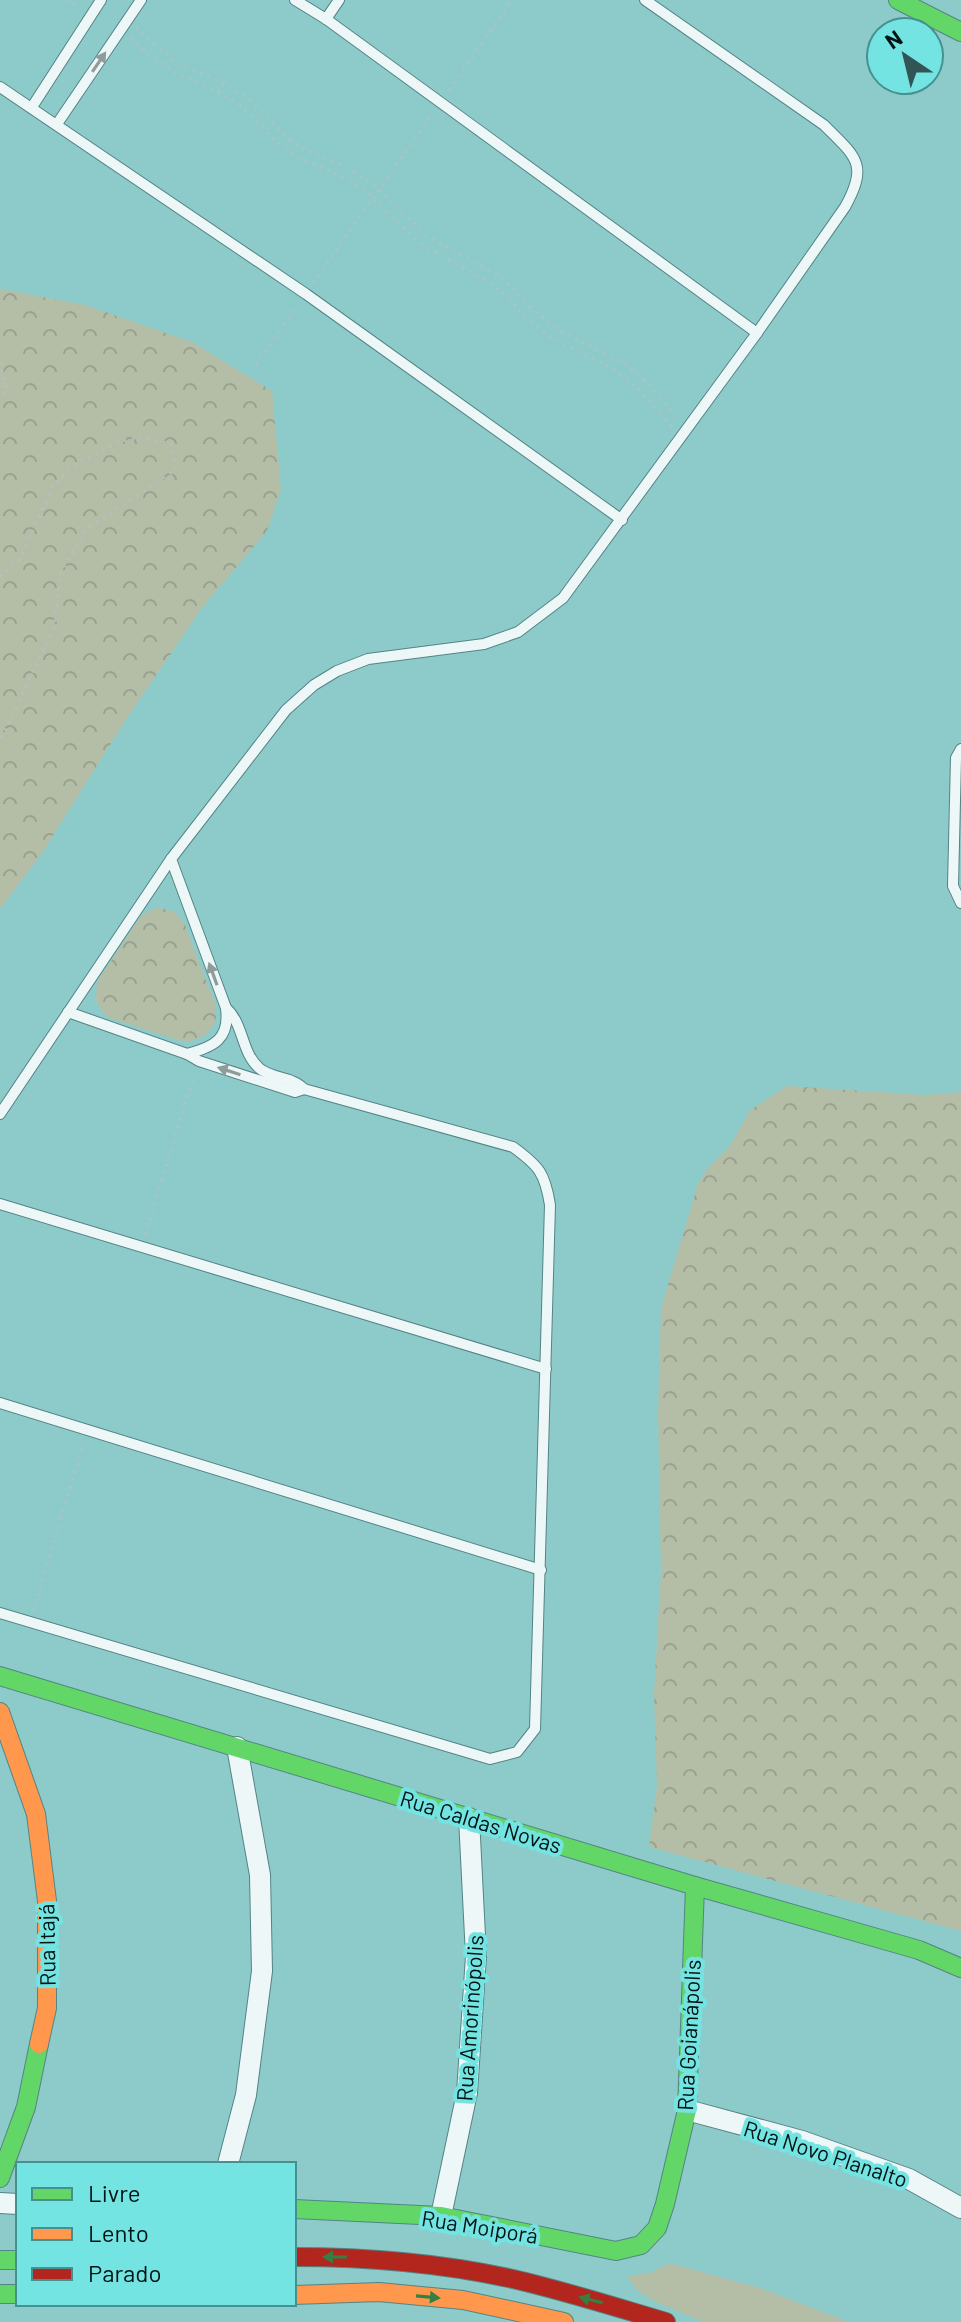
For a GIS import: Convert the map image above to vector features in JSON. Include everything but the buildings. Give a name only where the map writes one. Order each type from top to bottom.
[{"type":"street","points":[[898,0],[961,32]]},
{"type":"street","name":"Rua Caldas Novas","points":[[0,1676],[695,1886],[919,1950],[961,1968]]},
{"type":"street","name":"Rua Itajá","points":[[0,1712],[36,1814],[47,1901],[47,2008],[26,2107],[0,2178]]},
{"type":"street","points":[[229,2162],[246,2095],[262,1971],[260,1875],[237,1747]]},
{"type":"street","name":"Rua Amorinópolis","points":[[441,2216],[467,2093],[476,1956],[469,1818]]},
{"type":"street","name":"Rua Goianápolis","points":[[616,2251],[641,2245],[657,2228],[687,2110],[695,1886]]},
{"type":"street","name":"Rua Novo Planalto","points":[[687,2110],[802,2141],[909,2179],[961,2208]]},
{"type":"street","name":"Rua Moiporá","points":[[296,2209],[441,2216],[616,2251]]},
{"type":"street","points":[[296,2257],[381,2259],[490,2274],[666,2322]]},
{"type":"street","points":[[379,2292],[381,2259]]},
{"type":"street","points":[[296,2295],[379,2292],[463,2300],[564,2322]]},
{"type":"lane","points":[[32,107],[101,0]]},
{"type":"lane","points":[[57,124],[141,0]]},
{"type":"lane","points":[[295,0],[326,19],[757,333]]},
{"type":"lane","points":[[326,19],[339,0]]},
{"type":"lane","points":[[0,1114],[171,859],[286,710],[314,685],[337,671],[368,659],[484,644],[518,632],[563,598],[845,207],[857,186],[858,168],[848,149],[824,125],[645,0]]},
{"type":"lane","points":[[0,87],[306,294],[622,520]]},
{"type":"lane","points":[[961,749],[956,758],[953,886],[961,903]]},
{"type":"lane","points":[[171,859],[226,1008],[228,1021],[224,1036],[206,1049],[187,1054]]},
{"type":"lane","points":[[0,1613],[490,1759],[517,1752],[535,1729],[550,1205],[547,1183],[534,1162],[513,1147],[304,1089],[299,1084],[263,1071],[250,1056],[235,1016],[226,1008]]},
{"type":"lane","points":[[68,1012],[199,1061],[295,1092],[304,1089]]},
{"type":"lane","points":[[0,1204],[546,1369]]},
{"type":"lane","points":[[0,1403],[541,1570]]},
{"type":"path","points":[[66,0],[95,11]]},
{"type":"path","points":[[256,365],[512,0]]},
{"type":"path","points":[[125,24],[179,64],[219,81],[246,97],[291,141],[355,171],[379,189],[427,236],[498,275],[558,330],[610,355],[636,372],[659,395],[684,434]]},
{"type":"path","points":[[125,24],[146,52],[174,72],[240,105],[274,140],[296,157],[349,180],[373,198],[409,235],[435,254],[492,284],[539,329],[629,380],[684,434]]},
{"type":"path","points":[[0,362],[6,388],[0,400]]},
{"type":"path","points":[[0,576],[20,559],[53,486],[71,467],[118,442],[144,437],[171,444],[176,470],[86,529],[79,541],[60,575],[54,628],[0,740]]},
{"type":"path","points":[[141,1247],[199,1061]]},
{"type":"path","points":[[29,1622],[88,1430]]},
{"type":"green space","points":[[0,289],[85,305],[192,342],[272,391],[281,489],[267,531],[201,609],[127,718],[42,853],[0,909]]},
{"type":"green space","points":[[159,908],[173,911],[184,922],[215,1003],[216,1018],[211,1029],[202,1037],[190,1041],[184,1042],[107,1017],[96,998],[97,982],[141,916]]},
{"type":"green space","points":[[787,1086],[924,1095],[961,1092],[961,1931],[649,1847],[657,1785],[654,1694],[661,1571],[658,1412],[661,1308],[698,1184],[707,1169],[730,1146],[750,1110]]},
{"type":"green space","points":[[669,2263],[760,2288],[849,2322],[703,2322],[654,2301],[638,2291],[627,2276],[650,2273]]},
{"type":"traffic: fast","points":[[898,0],[961,32]]},
{"type":"traffic: fast","points":[[0,1676],[695,1886],[919,1950],[961,1968]]},
{"type":"traffic: fast","points":[[296,2209],[441,2216],[616,2251],[641,2245],[657,2228],[687,2110],[695,1886]]},
{"type":"traffic: fast","points":[[0,2178],[26,2107],[39,2044]]},
{"type":"traffic: fast","points":[[0,2260],[16,2260]]},
{"type":"traffic: fast","points":[[0,2294],[16,2294]]},
{"type":"traffic: slow","points":[[0,1712],[36,1814],[47,1901],[47,2008],[39,2044]]},
{"type":"traffic: slow","points":[[296,2295],[379,2292],[463,2300],[564,2322]]},
{"type":"traffic: jam","points":[[296,2257],[404,2262],[486,2273],[666,2322]]}]
